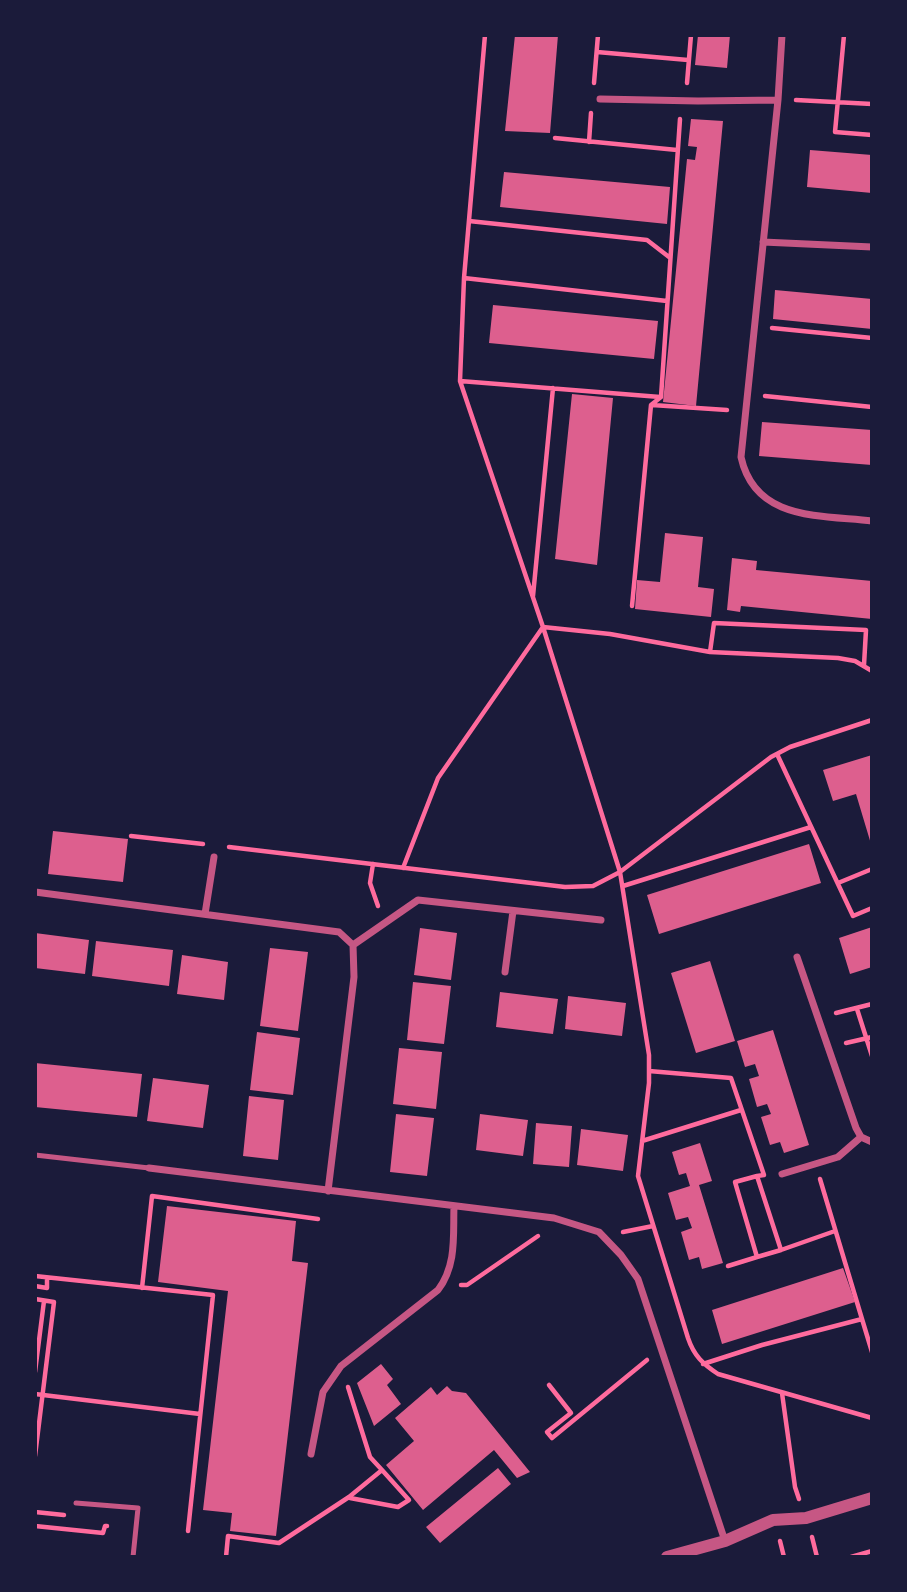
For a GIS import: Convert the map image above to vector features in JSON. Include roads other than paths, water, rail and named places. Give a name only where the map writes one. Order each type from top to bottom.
[{"type":"street","points":[[782,35],[778,100],[741,457],[745,474],[756,491],[772,505],[789,511],[872,521]]},
{"type":"street","points":[[600,99],[778,100]]},
{"type":"street","points":[[763,242],[872,247]]},
{"type":"street","points":[[205,914],[215,857]]},
{"type":"street","points":[[35,892],[339,932],[354,945],[354,976],[328,1191]]},
{"type":"street","points":[[354,945],[418,900],[601,920]]},
{"type":"street","points":[[505,972],[513,911]]},
{"type":"street","points":[[797,957],[856,1128],[861,1137],[872,1142]]},
{"type":"street","points":[[782,1174],[838,1157],[861,1137]]},
{"type":"street","points":[[149,1168],[554,1218],[599,1232],[621,1255],[638,1279],[725,1541]]},
{"type":"street","points":[[312,1454],[323,1392],[341,1366],[442,1284],[451,1266],[454,1206]]},
{"type":"street","points":[[667,1557],[725,1541],[773,1520],[806,1518],[872,1498]]},
{"type":"lane","points":[[35,1155],[149,1168]]},
{"type":"lane","points":[[76,1503],[138,1508],[133,1557]]}]
